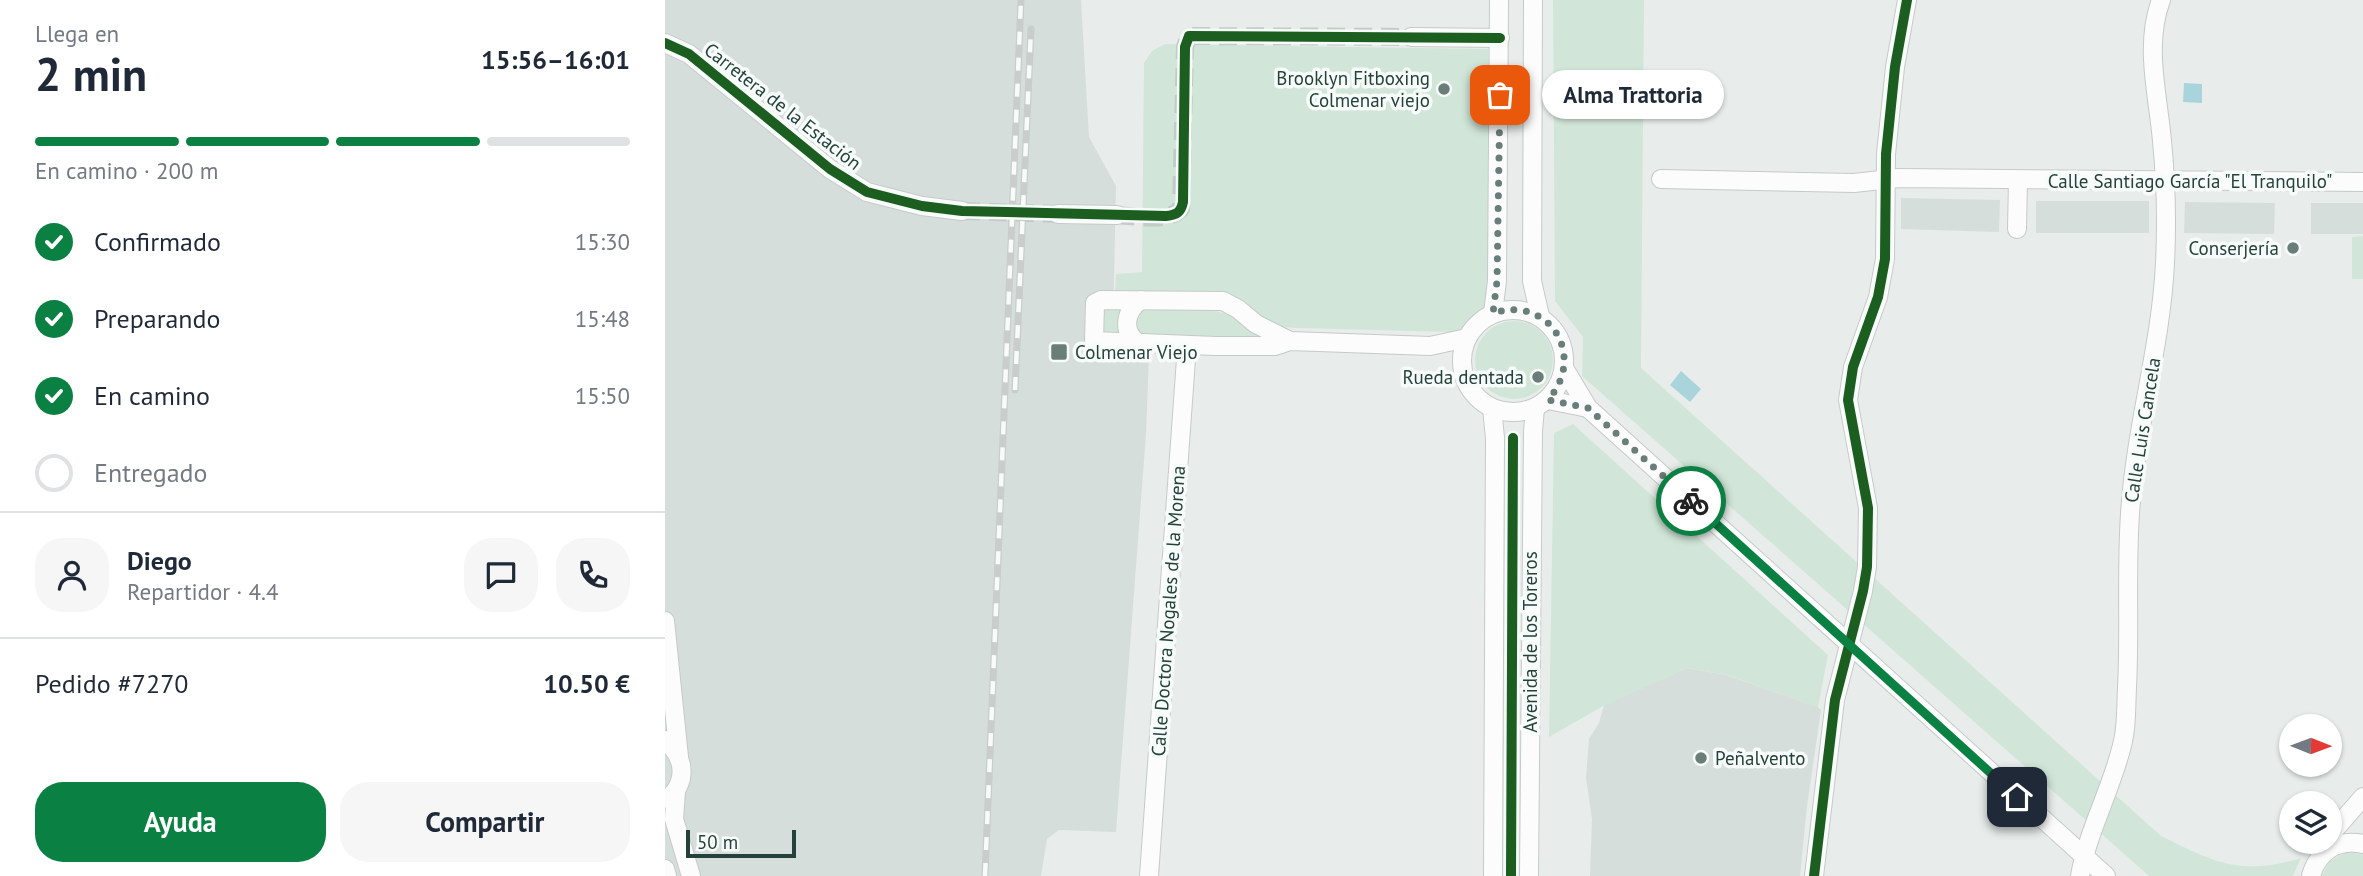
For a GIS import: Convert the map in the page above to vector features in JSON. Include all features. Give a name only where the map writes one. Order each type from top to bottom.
[{"type":"street","points":[[1493,313],[1497,281],[1499,0]]},
{"type":"street","points":[[1533,0],[1532,281],[1540,316]]},
{"type":"street","points":[[1814,876],[1835,700],[1863,591],[1869,544],[1866,495],[1848,400],[1853,367],[1878,297],[1885,259],[1885,180],[1895,67],[1907,0]]},
{"type":"street","name":"Calle Luis Cancela","points":[[2080,876],[2083,856],[2111,784],[2124,738],[2129,653],[2127,583],[2130,514],[2139,434],[2162,307],[2165,260],[2165,181],[2154,82],[2153,42],[2161,0]]},
{"type":"street","points":[[1411,37],[1500,38]]},
{"type":"street","name":"Carretera de la Estación","points":[[665,43],[689,54],[829,169],[867,192],[922,206],[962,211]]},
{"type":"street","name":"Calle Santiago García \"El Tranquilo\"","points":[[1661,179],[1854,183],[1885,180],[2363,182]]},
{"type":"street","points":[[2017,229],[2018,180]]},
{"type":"street","points":[[1058,214],[1117,215]]},
{"type":"street","points":[[1290,341],[1260,327],[1223,301],[1101,300],[1095,303],[1094,341],[1275,345],[1290,341],[1430,346],[1467,338]]},
{"type":"street","points":[[1139,343],[1130,335],[1126,326],[1130,311],[1141,300]]},
{"type":"street","points":[[1542,404],[1556,391],[1564,368],[1565,353],[1560,339],[1540,316],[1522,310],[1493,313],[1482,320],[1467,338],[1462,362],[1463,373],[1473,394],[1492,408],[1518,412],[1542,404],[1588,408]]},
{"type":"street","name":"Calle Doctora Nogales de la Morena","points":[[1149,876],[1187,345]]},
{"type":"street","points":[[1430,346],[1462,362]]},
{"type":"street","points":[[1564,368],[1588,408],[2106,876]]},
{"type":"street","name":"Avenida de los Toreros","points":[[1529,876],[1532,431],[1542,404]]},
{"type":"street","name":"Avenida de los Toreros","points":[[1492,408],[1496,438],[1493,876]]},
{"type":"street","points":[[665,621],[682,769],[681,780],[670,796],[691,876]]},
{"type":"street","points":[[665,740],[680,757]]},
{"type":"street","points":[[2342,821],[2363,797]]},
{"type":"street","points":[[2342,844],[2363,844]]},
{"type":"street","points":[[2311,876],[2321,854]]},
{"type":"street","points":[[665,869],[667,876]]},
{"type":"shaded area","points":[[665,0],[1081,0],[1089,137],[1116,186],[1113,329],[1150,332],[1146,434],[1116,832],[1059,830],[1047,839],[1041,876],[665,876]]},
{"type":"shaded area","points":[[1901,198],[2000,200],[1999,232],[1901,229]]},
{"type":"shaded area","points":[[2036,201],[2149,201],[2149,233],[2036,233]]},
{"type":"shaded area","points":[[2185,202],[2275,203],[2274,234],[2184,233]]},
{"type":"shaded area","points":[[2311,203],[2363,203],[2363,234],[2311,234]]},
{"type":"shaded area","name":"Peñalvento","points":[[1687,668],[1726,675],[1821,710],[1800,876],[1590,876],[1592,819],[1586,778],[1589,739],[1599,723],[1604,705]]},
{"type":"green space","points":[[1553,0],[1644,0],[1641,368],[2161,836],[2213,860],[2229,864],[2261,866],[2301,858],[2293,876],[2149,876],[1582,376],[1583,337],[1555,301]]},
{"type":"green space","points":[[1165,44],[1488,49],[1492,167],[1488,303],[1467,325],[1451,332],[1297,328],[1273,326],[1242,301],[1115,292],[1116,274],[1142,272],[1144,63],[1152,51]]},
{"type":"green space","points":[[2363,236],[2363,279],[2352,279],[2352,237]]},
{"type":"green space","points":[[1189,305],[1228,314],[1272,339],[1102,336],[1102,316],[1113,306]]},
{"type":"green space","points":[[1514,321],[1529,324],[1542,332],[1550,345],[1553,360],[1550,375],[1542,388],[1529,396],[1514,399],[1499,396],[1486,388],[1478,375],[1475,360],[1478,345],[1486,332],[1499,324]]},
{"type":"green space","points":[[1573,424],[1828,655],[1818,707],[1727,675],[1687,668],[1605,705],[1549,737],[1554,433]]},
{"type":"green space","points":[[2346,852],[2363,854],[2363,876],[2322,876],[2329,862]]},
{"type":"water","points":[[2184,83],[2202,84],[2202,103],[2183,102]]},
{"type":"water","points":[[1681,371],[1701,389],[1690,402],[1670,385]]},
{"type":"tunnel","points":[[1117,215],[1160,217],[1181,209],[1185,47],[1189,36],[1411,37]]},
{"type":"tunnel","points":[[962,211],[1058,214]]},
{"type":"railway","points":[[985,876],[1021,0]]},
{"type":"railway","points":[[1015,390],[1031,29]]},
{"type":"cycle path","points":[[1814,876],[1835,700],[1867,567],[1868,508],[1848,400],[1853,367],[1878,297],[1885,259],[1886,154],[1895,67],[1907,0]]},
{"type":"cycle path","points":[[665,43],[689,54],[830,169],[867,192],[922,206],[962,211],[1166,216],[1178,212],[1183,202],[1185,47],[1189,36],[1500,38]]},
{"type":"cycle path","points":[[1511,876],[1513,438]]},
{"type":"way so far","points":[[1500,95],[1497,281],[1493,313],[1512,309],[1531,312],[1551,326],[1565,353],[1561,380],[1548,400],[1588,408],[1691,501]]},
{"type":"place","name":"Brooklyn Fitboxing Colmenar viejo","points":[[1444,89]]},
{"type":"place","name":"Alma Trattoria","points":[[1500,95]]},
{"type":"place","name":"Conserjería","points":[[2293,248]]},
{"type":"place","name":"Colmenar Viejo","points":[[1059,352]]},
{"type":"place","name":"Rueda dentada","points":[[1538,377]]},
{"type":"place","name":"Peñalvento","points":[[1701,758]]},
{"type":"route","points":[[1691,501],[2017,797]]}]
